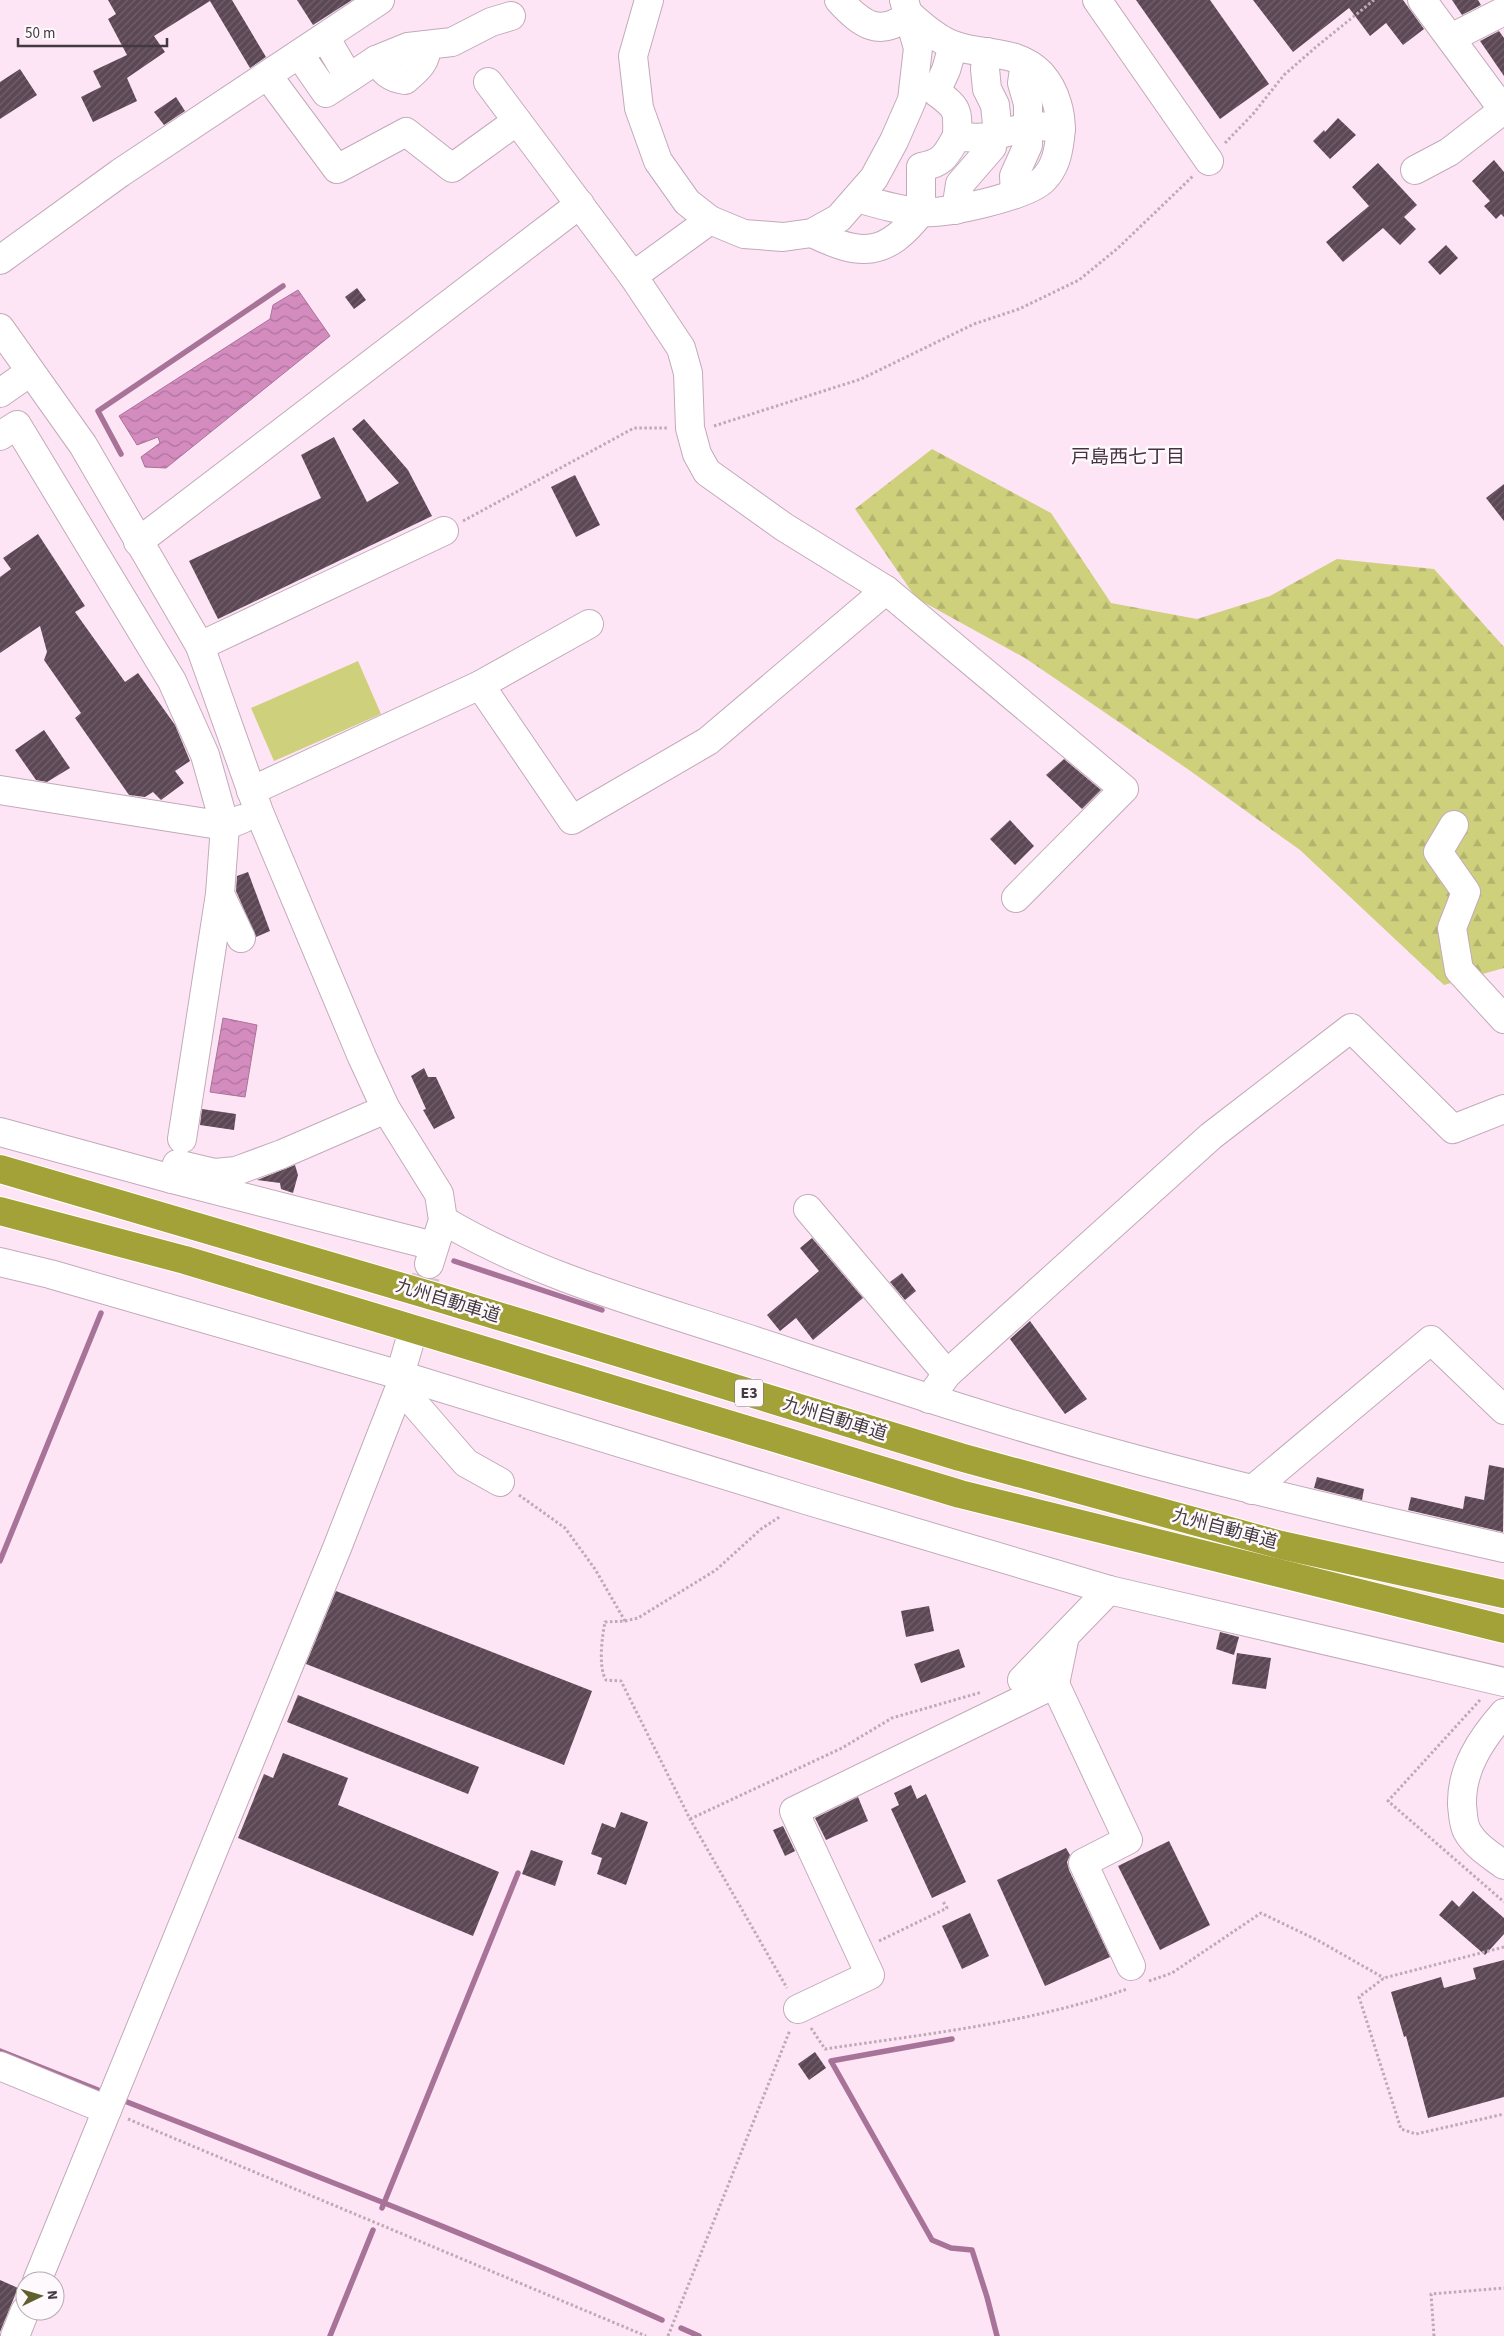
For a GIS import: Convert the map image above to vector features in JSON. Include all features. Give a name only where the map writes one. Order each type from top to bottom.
[{"type":"highway","name":"九州自動車道","points":[[0,1169],[418,1292],[960,1457],[1281,1545],[1504,1594]]},
{"type":"highway","name":"九州自動車道","points":[[0,1211],[185,1260],[960,1494],[1504,1629]]},
{"type":"street","points":[[0,260],[120,173],[380,0]]},
{"type":"street","points":[[649,0],[633,56],[639,108],[658,161],[688,202],[710,220],[744,234],[783,237],[812,233],[839,218],[874,178],[912,100],[918,48],[906,7]]},
{"type":"street","points":[[839,0],[853,16],[870,26],[885,27],[897,24],[906,7]]},
{"type":"street","points":[[1097,0],[1145,66],[1209,161]]},
{"type":"street","points":[[1414,170],[1449,152],[1504,110],[1422,0]]},
{"type":"street","points":[[857,198],[884,206],[921,212],[956,210],[1016,194],[1043,181],[1057,159],[1061,128],[1059,109],[1052,92],[1041,74],[1012,57],[953,46],[920,24],[906,7]]},
{"type":"street","points":[[1451,38],[1504,10]]},
{"type":"street","points":[[299,54],[326,93],[376,60],[408,47],[452,42],[491,22],[511,16]]},
{"type":"street","points":[[325,38],[349,78]]},
{"type":"street","points":[[812,233],[837,245],[855,249],[879,247],[898,238],[921,212],[921,167],[932,165],[944,159],[957,136],[958,116],[953,104],[936,92],[953,46]]},
{"type":"street","points":[[956,210],[960,184],[992,147],[995,135],[995,105],[987,89],[985,69],[987,52]]},
{"type":"street","points":[[1016,194],[1014,176],[1028,145],[1030,126],[1028,104],[1022,83],[1025,63]]},
{"type":"street","points":[[268,76],[337,169],[406,132],[452,168],[517,121]]},
{"type":"street","points":[[488,82],[633,276],[681,348],[688,373],[690,428],[697,454],[707,472],[784,527],[886,590],[1124,789],[1016,898]]},
{"type":"street","points":[[957,136],[976,138],[1030,126],[1045,125],[1061,128]]},
{"type":"street","points":[[138,542],[580,204]]},
{"type":"street","points":[[633,276],[710,220]]},
{"type":"street","points":[[0,328],[83,445],[200,646],[255,802],[362,1057],[386,1109],[439,1194],[443,1220],[432,1255],[177,1160]]},
{"type":"street","points":[[0,393],[30,372]]},
{"type":"street","points":[[0,436],[17,426],[172,681],[205,755],[225,826],[220,894],[177,1160]]},
{"type":"street","points":[[200,646],[444,531]]},
{"type":"street","points":[[480,685],[572,820],[708,741],[886,590]]},
{"type":"street","points":[[0,790],[225,826],[255,802],[480,685],[589,624]]},
{"type":"street","points":[[1454,825],[1438,852],[1466,892],[1452,928],[1459,970],[1504,1019]]},
{"type":"street","points":[[220,894],[241,938]]},
{"type":"street","points":[[929,1399],[947,1374],[1211,1136],[1352,1028],[1453,1129],[1504,1109]]},
{"type":"street","points":[[0,1132],[177,1160],[216,1173],[236,1171],[282,1154],[386,1109]]},
{"type":"street","points":[[808,1209],[947,1374]]},
{"type":"street","points":[[443,1220],[474,1238],[571,1279],[929,1399],[1101,1450],[1252,1490],[1332,1510],[1504,1548]]},
{"type":"street","points":[[0,1262],[50,1274],[1109,1590],[1504,1682]]},
{"type":"street","points":[[1252,1490],[1431,1340],[1504,1410]]},
{"type":"street","points":[[41,2271],[337,1548],[402,1380],[408,1344]]},
{"type":"street","points":[[402,1380],[466,1463],[500,1482]]},
{"type":"street","points":[[1022,1680],[1109,1590]]},
{"type":"street","points":[[1065,1636],[1055,1684],[1128,1840],[1083,1862],[1136,1978]]},
{"type":"street","points":[[798,2009],[870,1975],[794,1811],[1055,1684]]},
{"type":"street","points":[[1503,1717],[1486,1732],[1465,1775],[1462,1788],[1463,1813],[1467,1831],[1481,1848],[1504,1865]]},
{"type":"street","points":[[0,2066],[107,2110]]},
{"type":"street","points":[[15,2336],[21,2321]]},
{"type":"path","points":[[444,531],[634,428],[709,427],[861,379],[974,324],[1019,309],[1080,280],[1118,248],[1209,161],[1253,114],[1284,75],[1316,46],[1374,0]]},
{"type":"path","points":[[500,1482],[565,1528],[595,1569],[625,1621]]},
{"type":"path","points":[[806,1500],[761,1529],[716,1570],[638,1618],[605,1622],[601,1642],[602,1673],[606,1680],[621,1682],[690,1819],[798,2009],[825,2049],[987,2024],[1097,2000],[1136,1978],[1172,1973],[1261,1913],[1319,1941],[1384,1978]]},
{"type":"path","points":[[690,1819],[842,1748],[892,1718],[985,1691]]},
{"type":"path","points":[[859,1951],[947,1908],[942,1900]]},
{"type":"path","points":[[1504,1947],[1384,1978],[1359,1997],[1401,2129],[1416,2134],[1504,2114]]},
{"type":"path","points":[[668,2336],[798,2009]]},
{"type":"path","points":[[107,2110],[646,2336]]},
{"type":"path","points":[[1434,2336],[1431,2294],[1504,2288]]},
{"type":"green space","points":[[932,449],[1051,513],[1111,603],[1197,619],[1270,596],[1337,559],[1434,569],[1504,647],[1504,968],[1444,985],[1300,850],[1189,770],[1025,658],[916,598],[855,509]]},
{"type":"green space","points":[[358,661],[381,714],[274,761],[251,708]]},
{"type":"water","points":[[298,290],[330,336],[166,468],[145,467],[141,457],[160,443],[158,437],[137,445],[119,416],[270,319],[273,305]]},
{"type":"water","points":[[223,1018],[257,1025],[245,1097],[210,1092]]},
{"type":"building","points":[[108,0],[232,0],[266,57],[250,68],[210,1],[154,36],[165,52],[127,78],[137,101],[93,122],[81,97],[101,87],[93,71],[127,55],[108,19],[116,14]]},
{"type":"building","points":[[297,0],[352,0],[313,25]]},
{"type":"building","points":[[1136,0],[1210,0],[1269,84],[1220,119]]},
{"type":"building","points":[[1253,0],[1403,0],[1424,29],[1403,45],[1386,23],[1370,36],[1349,8],[1293,52]]},
{"type":"building","points":[[1452,0],[1478,0],[1481,5],[1462,15]]},
{"type":"building","points":[[1499,31],[1504,38],[1504,76],[1480,41]]},
{"type":"building","points":[[20,69],[37,95],[0,119],[0,82]]},
{"type":"building","points":[[176,97],[185,111],[164,125],[154,112]]},
{"type":"building","points":[[1338,118],[1356,135],[1330,159],[1313,141],[1324,130],[1325,132]]},
{"type":"building","points":[[1494,160],[1504,172],[1504,217],[1501,214],[1496,219],[1484,206],[1490,201],[1472,181]]},
{"type":"building","points":[[1378,163],[1417,205],[1404,217],[1416,229],[1400,245],[1383,228],[1343,262],[1326,242],[1369,206],[1352,187]]},
{"type":"building","points":[[1446,245],[1458,258],[1440,275],[1428,262]]},
{"type":"building","points":[[357,288],[366,300],[354,309],[345,297]]},
{"type":"building","points":[[364,419],[408,470],[432,516],[218,619],[189,561],[321,498],[301,455],[334,437],[367,502],[399,483],[352,429]]},
{"type":"building","points":[[575,475],[600,525],[576,537],[551,487]]},
{"type":"building","points":[[1504,484],[1504,521],[1486,498]]},
{"type":"building","points":[[38,534],[85,606],[75,612],[125,682],[138,673],[175,725],[190,761],[175,771],[184,783],[161,800],[153,792],[145,797],[129,795],[75,718],[81,713],[44,660],[47,652],[40,626],[0,653],[0,577],[11,569],[3,558]]},
{"type":"building","points":[[44,730],[70,768],[47,782],[36,780],[15,750]]},
{"type":"building","points":[[1064,759],[1101,790],[1082,809],[1046,775]]},
{"type":"building","points":[[1010,820],[1034,846],[1015,865],[990,839]]},
{"type":"building","points":[[248,872],[270,931],[256,937],[236,891],[237,876]]},
{"type":"building","points":[[424,1068],[428,1077],[436,1077],[455,1118],[434,1129],[423,1110],[426,1109],[411,1076]]},
{"type":"building","points":[[202,1109],[236,1114],[234,1130],[200,1125]]},
{"type":"building","points":[[295,1165],[298,1175],[293,1193],[281,1189],[280,1183],[257,1180]]},
{"type":"building","points":[[812,1238],[863,1298],[813,1340],[796,1318],[780,1331],[767,1315],[819,1271],[800,1248]]},
{"type":"building","points":[[902,1273],[916,1291],[905,1300],[890,1282]]},
{"type":"building","points":[[1030,1321],[1087,1399],[1065,1414],[1010,1339]]},
{"type":"building","points":[[1489,1465],[1504,1468],[1503,1532],[1408,1510],[1411,1497],[1463,1509],[1465,1496],[1484,1500]]},
{"type":"building","points":[[1317,1477],[1364,1489],[1362,1500],[1314,1488]]},
{"type":"building","points":[[336,1591],[592,1691],[564,1765],[306,1664]]},
{"type":"building","points":[[929,1606],[934,1631],[906,1637],[901,1611]]},
{"type":"building","points":[[1220,1632],[1239,1637],[1234,1655],[1216,1649]]},
{"type":"building","points":[[959,1649],[965,1667],[921,1683],[914,1664]]},
{"type":"building","points":[[1237,1653],[1271,1658],[1266,1689],[1232,1684]]},
{"type":"building","points":[[298,1695],[479,1767],[468,1794],[287,1722]]},
{"type":"building","points":[[283,1753],[348,1778],[338,1805],[499,1872],[473,1936],[238,1838],[264,1774],[273,1778]]},
{"type":"building","points":[[911,1785],[917,1799],[926,1794],[966,1882],[932,1898],[891,1809],[899,1805],[894,1793]]},
{"type":"building","points":[[858,1797],[868,1821],[826,1840],[815,1818]]},
{"type":"building","points":[[621,1812],[648,1822],[626,1885],[597,1874],[602,1858],[591,1854],[602,1823],[615,1828]]},
{"type":"building","points":[[783,1826],[795,1851],[785,1856],[773,1830]]},
{"type":"building","points":[[1169,1841],[1210,1925],[1160,1950],[1118,1866]]},
{"type":"building","points":[[1066,1848],[1070,1855],[1067,1862],[1069,1870],[1110,1957],[1045,1986],[997,1880]]},
{"type":"building","points":[[531,1850],[563,1861],[555,1886],[522,1874]]},
{"type":"building","points":[[1473,1891],[1504,1918],[1504,1934],[1485,1955],[1439,1915],[1452,1900],[1459,1907]]},
{"type":"building","points":[[970,1913],[989,1956],[962,1969],[942,1926]]},
{"type":"building","points":[[1504,1960],[1504,2097],[1428,2118],[1406,2036],[1404,2037],[1391,1992],[1441,1977],[1444,1988],[1476,1979],[1473,1968]]},
{"type":"building","points":[[815,2052],[826,2068],[809,2080],[798,2064]]},
{"type":"building","points":[[0,2280],[15,2287],[15,2295],[0,2332]]},
{"type":"waterway","points":[[121,454],[98,411],[283,286]]},
{"type":"waterway","points":[[454,1261],[602,1310]]},
{"type":"waterway","points":[[0,1561],[101,1313]]},
{"type":"waterway","points":[[382,2208],[518,1873]]},
{"type":"waterway","points":[[952,2039],[831,2061],[932,2240],[951,2248],[972,2250],[997,2336]]},
{"type":"waterway","points":[[0,2051],[98,2090]]},
{"type":"waterway","points":[[122,2100],[461,2234],[662,2320]]},
{"type":"waterway","points":[[330,2336],[373,2230]]},
{"type":"waterway","points":[[681,2328],[699,2336]]},
{"type":"tunnel","points":[[409,1344],[429,1264]]},
{"type":"district","name":"戸島西七丁目","points":[[1128,457]]}]
